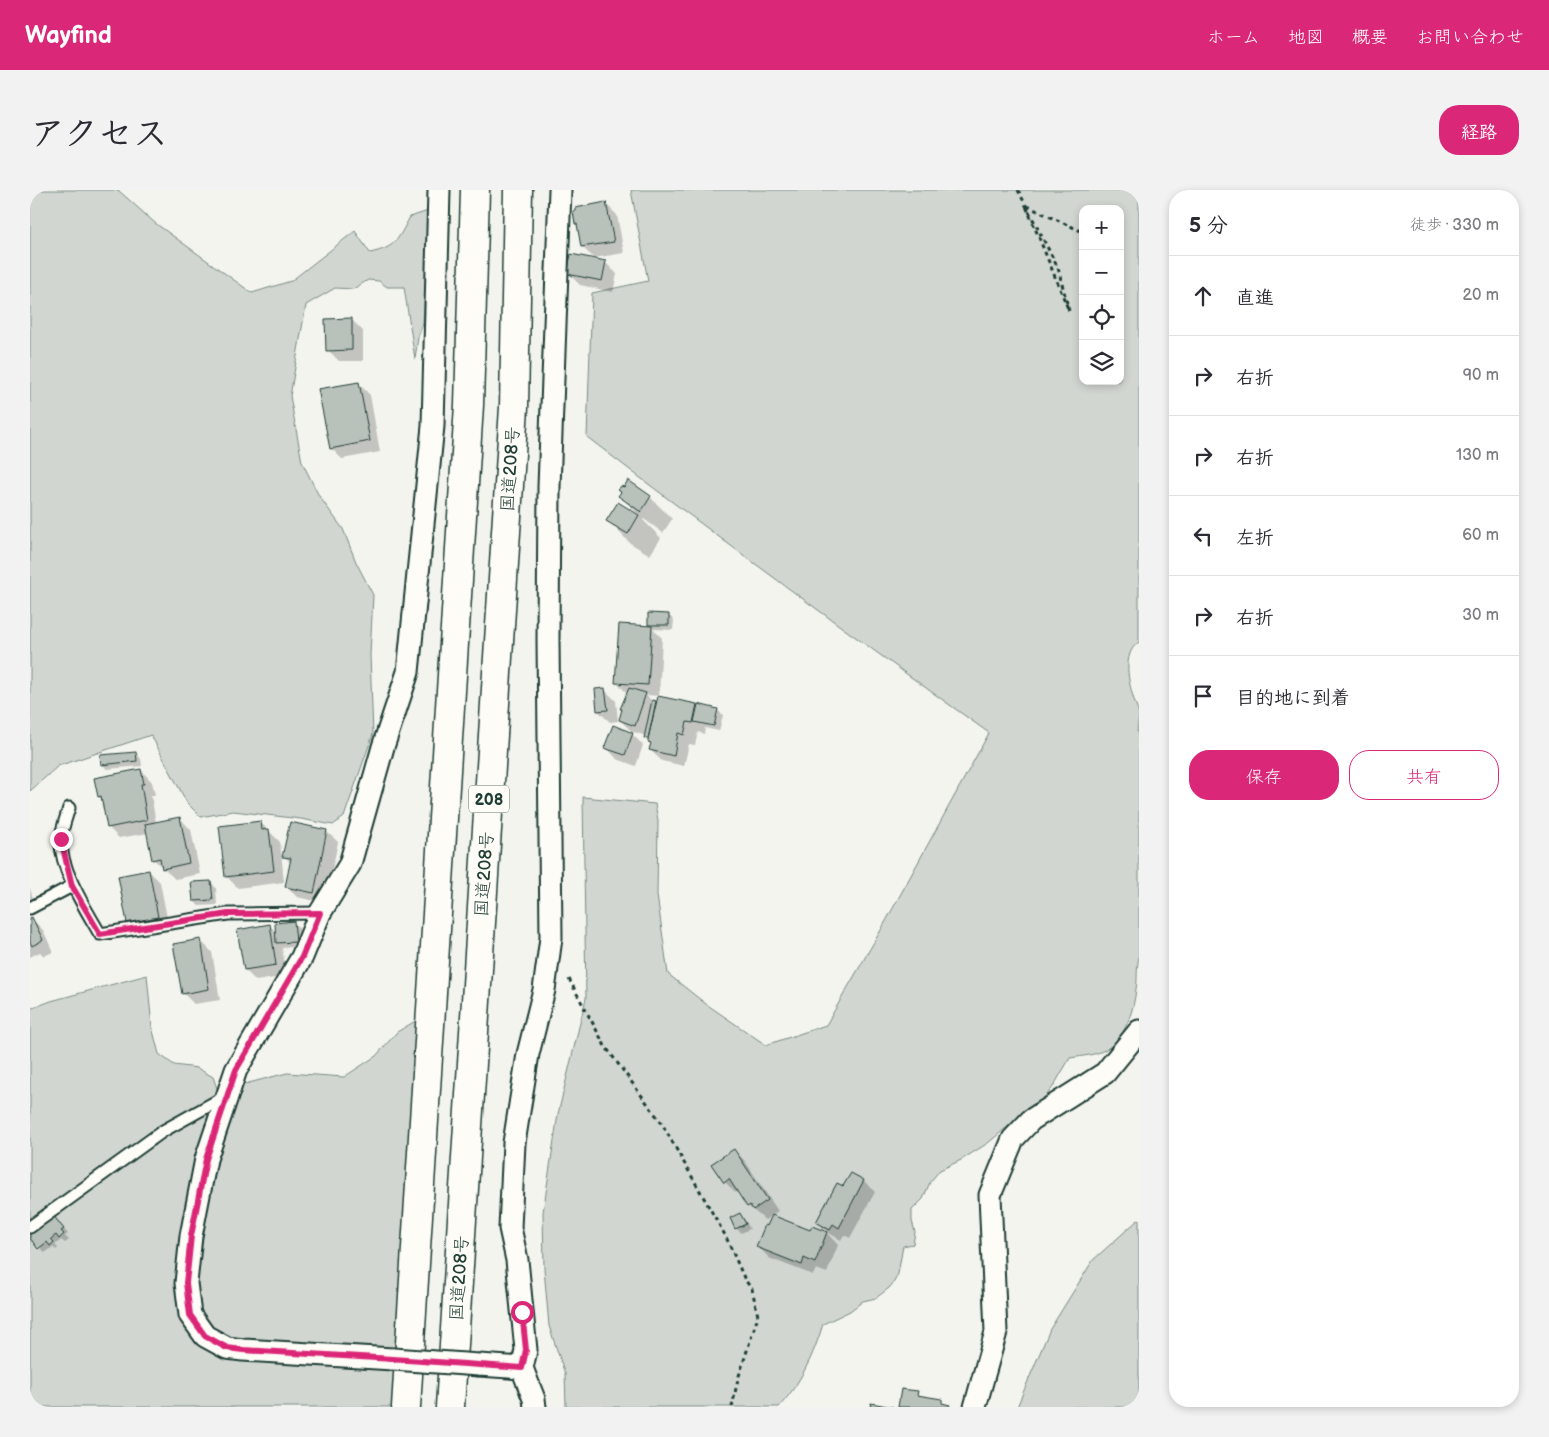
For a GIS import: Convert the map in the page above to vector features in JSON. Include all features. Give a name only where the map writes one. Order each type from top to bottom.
[{"type":"highway","name":"208","points":[[406,1407],[468,415],[475,190]]},
{"type":"highway","name":"国道208号","points":[[450,1407],[514,407],[518,190]]},
{"type":"street","points":[[439,190],[432,426],[408,672],[383,747],[350,864],[320,913],[302,957],[236,1070],[206,1159],[191,1236],[186,1283],[190,1315],[205,1336],[227,1348],[522,1368]]},
{"type":"street","points":[[535,1407],[534,1399],[522,1368],[526,1350],[516,1260],[510,1228],[514,1143],[528,1054],[544,990],[551,938],[548,640],[549,496],[560,190]]},
{"type":"street","points":[[975,1407],[996,1332],[990,1196],[1013,1139],[1032,1120],[1105,1073],[1139,1031]]},
{"type":"lane","points":[[69,808],[61,839],[72,886],[100,934],[228,914],[320,913]]},
{"type":"lane","points":[[30,908],[72,886]]},
{"type":"lane","points":[[30,1227],[163,1131],[228,1095]]},
{"type":"path","points":[[1018,190],[1058,268],[1069,311],[1026,206]]},
{"type":"path","points":[[1026,206],[1079,230]]},
{"type":"path","points":[[568,978],[605,1046],[662,1122],[726,1237],[745,1280],[752,1289],[758,1316],[738,1379],[732,1407]]},
{"type":"shaded area","points":[[30,190],[118,190],[155,223],[252,293],[291,281],[355,231],[370,253],[386,248],[399,237],[410,217],[431,210],[430,283],[424,303],[423,324],[418,337],[415,359],[404,287],[387,287],[379,281],[368,280],[353,289],[335,288],[306,305],[290,396],[302,462],[319,496],[343,529],[356,562],[373,595],[370,655],[373,734],[344,817],[333,825],[301,819],[233,811],[201,817],[187,803],[151,735],[58,766],[30,791]]},
{"type":"shaded area","points":[[631,190],[1139,190],[1139,642],[1133,647],[1130,654],[1128,669],[1130,685],[1139,715],[1137,730],[1139,738],[1139,958],[1137,985],[1131,1012],[1117,1041],[1111,1046],[1097,1053],[1070,1058],[1053,1087],[1036,1109],[1027,1109],[988,1143],[961,1160],[940,1170],[930,1182],[923,1199],[912,1210],[915,1232],[913,1244],[903,1246],[898,1274],[894,1282],[876,1298],[863,1301],[850,1311],[823,1324],[806,1368],[794,1388],[779,1407],[566,1407],[565,1374],[549,1326],[544,1269],[543,1212],[558,1114],[586,998],[583,797],[655,804],[658,820],[657,895],[668,974],[706,1004],[766,1045],[826,1025],[881,930],[989,733],[786,587],[587,437],[592,293],[648,281]]},
{"type":"shaded area","points":[[147,975],[152,1027],[159,1054],[174,1065],[197,1068],[213,1077],[218,1091],[287,1073],[344,1077],[376,1056],[397,1032],[417,1020],[392,1407],[30,1407],[30,1009],[51,1001]]},
{"type":"shaded area","points":[[1139,1219],[1139,1407],[1017,1407],[1050,1329],[1093,1260]]},
{"type":"building","points":[[606,202],[614,242],[581,247],[573,211],[575,211],[575,208]]},
{"type":"building","points":[[571,254],[606,261],[602,281],[567,274]]},
{"type":"building","points":[[352,318],[352,350],[326,351],[325,319]]},
{"type":"building","points":[[359,382],[370,441],[330,449],[318,389]]},
{"type":"building","points":[[628,480],[651,496],[641,512],[618,496],[621,492],[618,490],[621,486],[624,487]]},
{"type":"building","points":[[618,502],[639,515],[628,534],[606,521]]},
{"type":"building","points":[[648,613],[669,614],[669,625],[648,625]]},
{"type":"building","points":[[619,624],[652,626],[648,685],[615,683]]},
{"type":"building","points":[[605,688],[608,710],[597,711],[595,689]]},
{"type":"building","points":[[629,688],[646,693],[635,726],[619,720],[622,709],[620,709]]},
{"type":"building","points":[[658,696],[697,704],[693,723],[687,722],[684,735],[678,733],[674,756],[649,750],[651,743],[648,742],[648,739]]},
{"type":"building","points":[[652,700],[656,701],[648,739],[644,738]]},
{"type":"building","points":[[698,704],[718,709],[714,726],[694,722]]},
{"type":"building","points":[[613,725],[633,733],[625,755],[604,748]]},
{"type":"building","points":[[136,752],[137,761],[101,765],[100,755]]},
{"type":"building","points":[[141,769],[144,784],[141,784],[147,820],[107,828],[101,796],[98,797],[94,778]]},
{"type":"building","points":[[180,817],[189,863],[162,869],[160,858],[152,860],[145,824]]},
{"type":"building","points":[[261,821],[262,830],[269,829],[274,871],[225,877],[219,826]]},
{"type":"building","points":[[290,822],[327,830],[314,893],[285,887],[291,858],[282,857]]},
{"type":"building","points":[[149,870],[158,917],[127,923],[118,876]]},
{"type":"building","points":[[211,881],[213,900],[193,901],[191,882]]},
{"type":"building","points":[[32,917],[43,940],[32,946],[30,942],[30,919]]},
{"type":"building","points":[[294,921],[296,942],[276,943],[275,923]]},
{"type":"building","points":[[270,924],[276,965],[244,970],[237,930]]},
{"type":"building","points":[[201,939],[209,989],[182,994],[173,944]]},
{"type":"building","points":[[734,1149],[768,1200],[753,1210],[750,1205],[747,1207],[729,1179],[724,1183],[711,1164]]},
{"type":"building","points":[[851,1173],[864,1180],[839,1228],[833,1224],[830,1230],[816,1222],[837,1183],[843,1186]]},
{"type":"building","points":[[740,1213],[746,1224],[735,1229],[730,1218]]},
{"type":"building","points":[[53,1215],[64,1229],[61,1231],[64,1234],[59,1239],[56,1235],[51,1239],[54,1242],[50,1246],[47,1242],[38,1249],[30,1238],[30,1233]]},
{"type":"building","points":[[772,1215],[810,1230],[812,1226],[827,1232],[815,1263],[804,1258],[802,1265],[756,1247],[765,1225],[767,1226]]},
{"type":"building","points":[[901,1389],[918,1391],[917,1395],[942,1399],[942,1403],[950,1405],[949,1407],[898,1407]]},
{"type":"building","points":[[871,1403],[893,1407],[870,1407]]},
{"type":"route","points":[[61,839],[72,886],[100,934],[228,914],[320,913],[302,957],[236,1070],[206,1159],[191,1236],[186,1283],[190,1315],[205,1336],[227,1348],[243,1350],[522,1368],[526,1350],[522,1312]]}]
